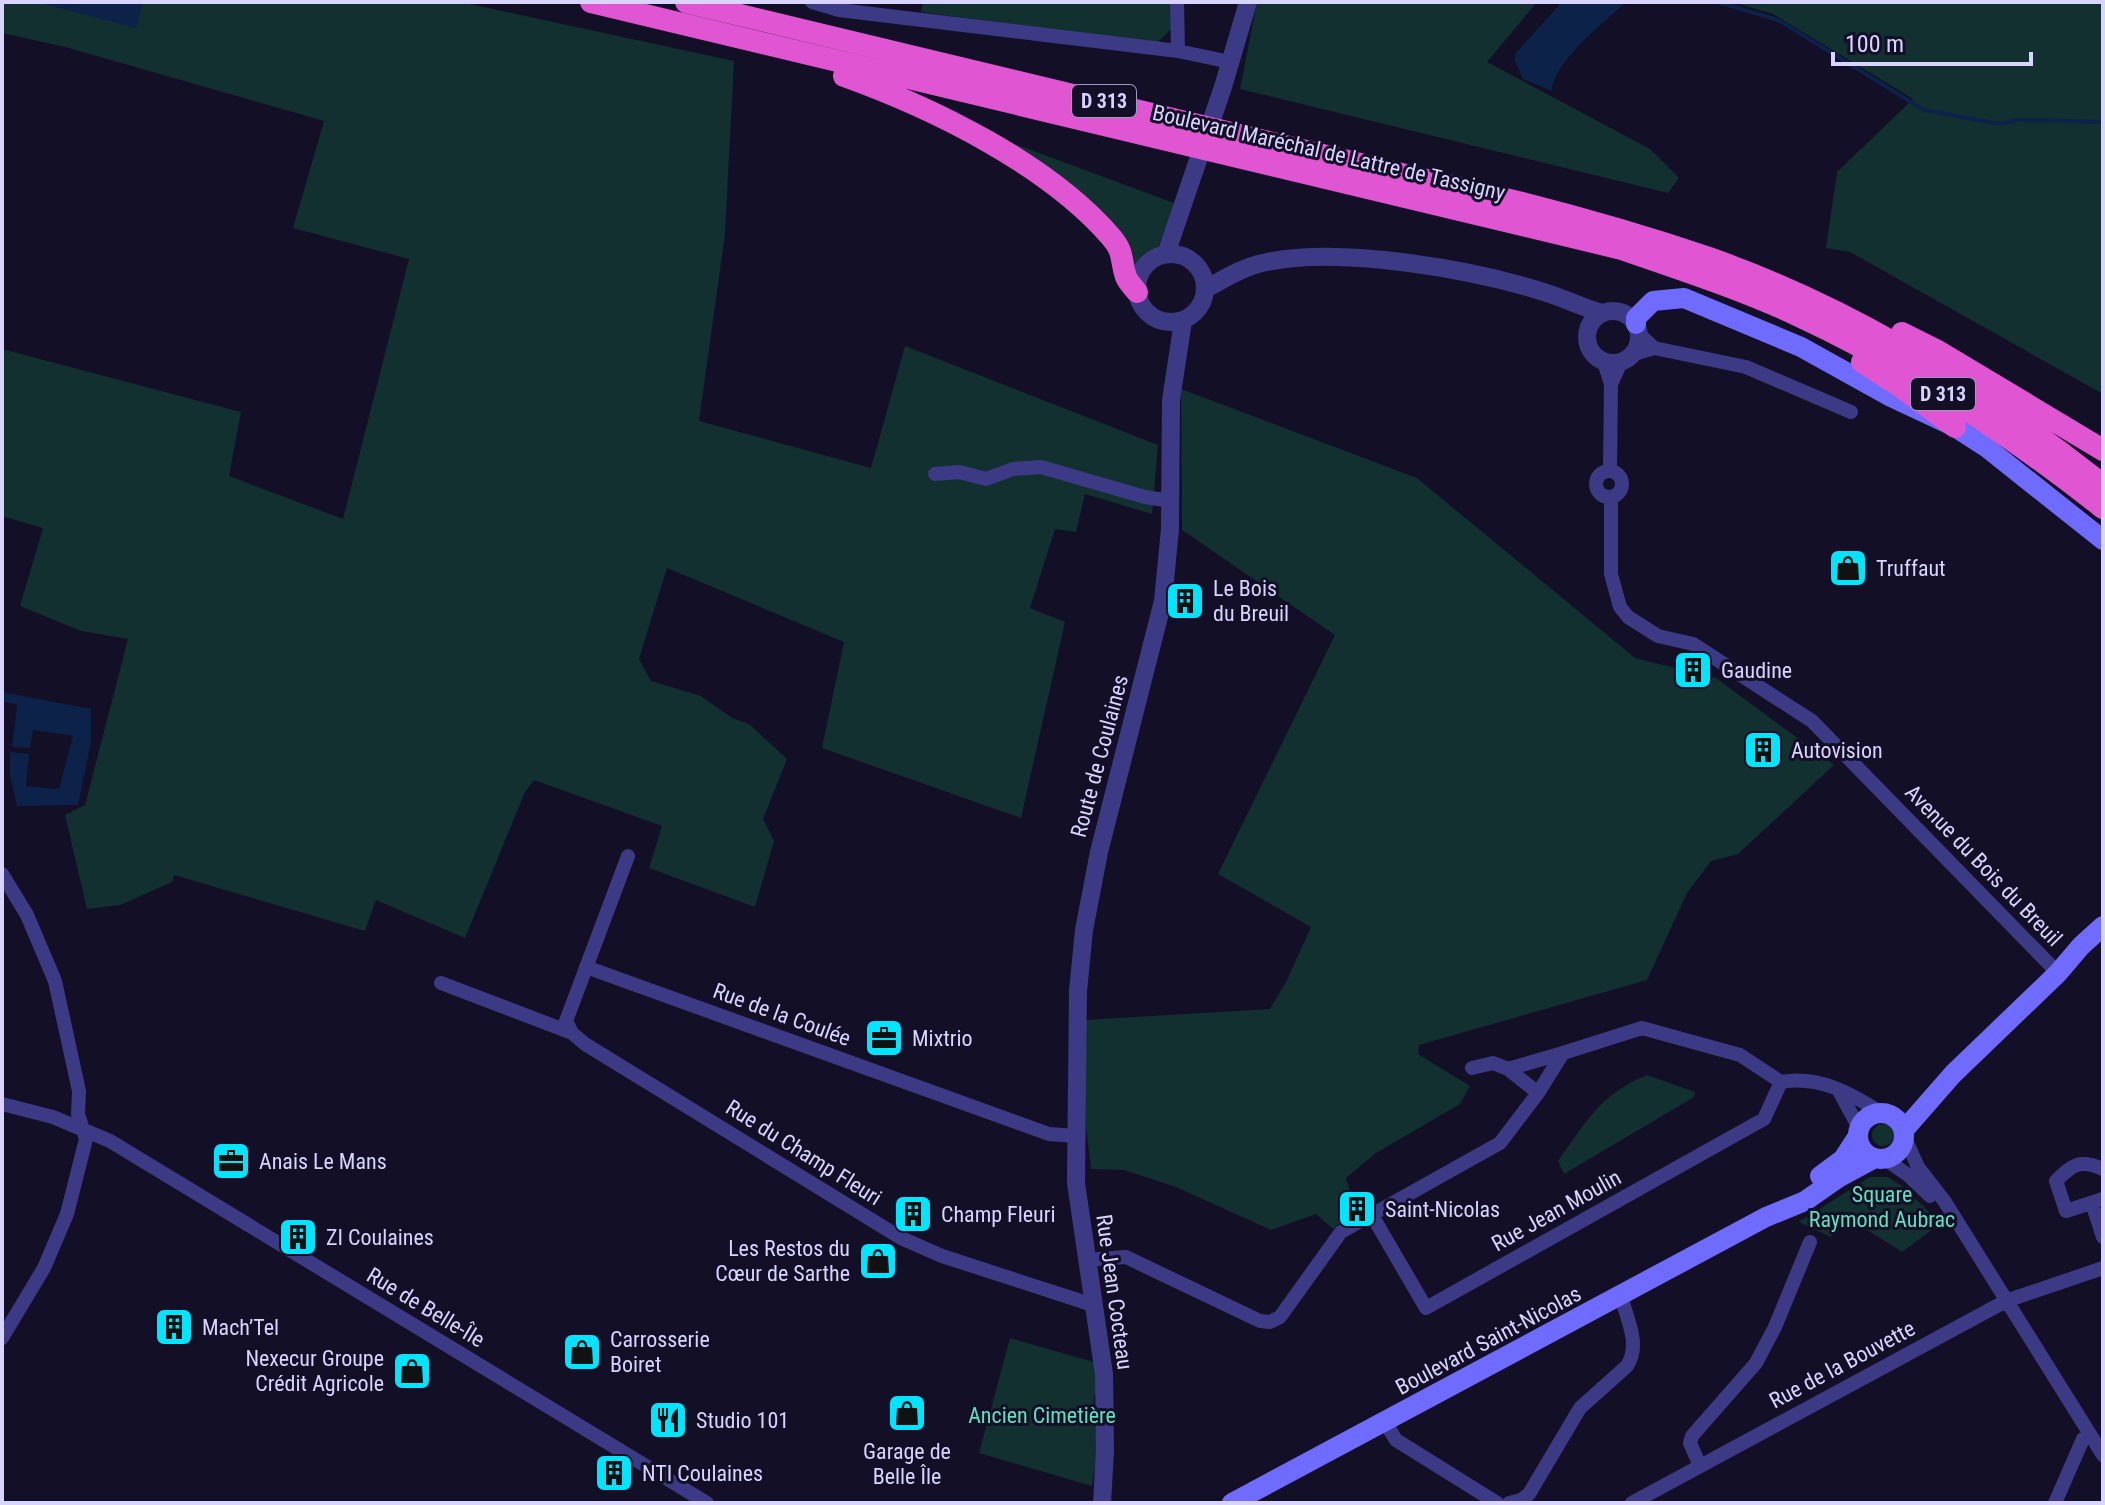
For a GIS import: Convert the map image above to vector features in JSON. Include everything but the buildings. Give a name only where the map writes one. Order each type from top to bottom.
[{"type":"highway","name":"Boulevard Maréchal de Lattre de Tassigny","points":[[591,2],[1622,249],[1773,294]]},
{"type":"highway","name":"Boulevard Maréchal de Lattre de Tassigny","points":[[686,2],[1280,143],[1566,215],[1711,259],[1773,294]]},
{"type":"highway","points":[[636,13],[843,76],[939,114],[1008,155],[1085,211],[1122,251],[1126,277],[1137,292]]},
{"type":"highway","points":[[1955,427],[1773,294],[1793,281],[1853,308],[1936,350],[2103,450]]},
{"type":"highway","name":"D 313","points":[[1773,294],[1853,322],[1984,398],[2103,485]]},
{"type":"highway","name":"D 313","points":[[1773,294],[1976,413],[2103,508]]},
{"type":"main road","points":[[1643,336],[1636,318],[1653,301],[1670,297],[1699,302],[1801,347],[1891,397],[1955,427],[1997,455],[2103,540]]},
{"type":"main road","points":[[1953,1074],[1910,1104],[1867,1117],[1858,1132],[1863,1150],[1880,1159],[1899,1152],[1904,1134],[1953,1074],[2103,926]]},
{"type":"main road","points":[[2058,973],[2103,942]]},
{"type":"main road","points":[[1884,1113],[1901,1122],[1904,1134]]},
{"type":"main road","name":"Boulevard Saint-Nicolas","points":[[1766,1217],[1833,1168],[1852,1148],[1858,1132]]},
{"type":"main road","name":"Boulevard Saint-Nicolas","points":[[1232,1503],[1766,1217],[1805,1201],[1838,1178],[1880,1159]]},
{"type":"street","points":[[812,2],[839,10],[1178,51],[1230,62]]},
{"type":"street","points":[[1177,2],[1178,51]]},
{"type":"street","points":[[1248,2],[1181,217],[1183,259],[1204,277],[1206,289],[1238,271],[1283,259],[1343,256],[1454,271],[1549,294],[1578,307],[1602,313],[1619,311],[1631,317],[1643,336],[1746,367],[1851,412]]},
{"type":"street","points":[[1183,321],[1163,322],[1143,309],[1137,292],[1138,279],[1144,267],[1154,258],[1183,259],[1238,271]]},
{"type":"street","name":"Route de Coulaines","points":[[1076,1136],[1078,991],[1084,930],[1099,852],[1163,601],[1171,501],[1173,390],[1183,321],[1201,306],[1206,289]]},
{"type":"street","points":[[1578,307],[1588,329],[1589,347],[1593,354],[1619,359],[1643,336]]},
{"type":"street","points":[[1588,329],[1602,313]]},
{"type":"street","name":"Route de Coulaines","points":[[1163,322],[1173,390]]},
{"type":"street","name":"Avenue du Bois du Breuil","points":[[1619,359],[1611,384],[1610,471],[1618,474],[1623,486],[1619,494],[1611,497],[1611,574],[1620,607],[1640,627],[1658,636],[1693,644],[1812,721],[2058,973]]},
{"type":"street","points":[[935,474],[959,472],[986,479],[1013,469],[1041,467],[1145,497],[1171,501]]},
{"type":"street","points":[[572,1033],[566,1021],[628,856]]},
{"type":"street","points":[[2,874],[27,915],[55,981],[79,1091],[80,1126],[86,1139],[67,1214],[44,1268],[2,1338]]},
{"type":"street","name":"Rue de la Coulée","points":[[586,967],[1049,1134],[1076,1136]]},
{"type":"street","name":"Rue du Champ Fleuri","points":[[441,983],[572,1033],[585,1044],[901,1238],[942,1256],[1093,1305]]},
{"type":"street","points":[[1508,1069],[1642,1028],[1740,1055],[1781,1082],[1800,1078],[1819,1082],[1884,1113]]},
{"type":"street","points":[[1087,1260],[1126,1257],[1260,1321],[1270,1322],[1280,1317],[1341,1232],[1373,1217],[1500,1143],[1538,1093],[1563,1053]]},
{"type":"street","points":[[1472,1068],[1493,1063],[1508,1069],[1538,1093]]},
{"type":"street","name":"Rue Jean Moulin","points":[[1373,1217],[1426,1308],[1764,1119],[1781,1082]]},
{"type":"street","points":[[1839,1091],[1858,1132]]},
{"type":"street","name":"Rue de Belle-Île","points":[[2,1104],[80,1126],[123,1149],[707,1503]]},
{"type":"street","points":[[1904,1134],[1918,1167],[1956,1221],[2103,1455]]},
{"type":"street","name":"Rue Jean Cocteau","points":[[1076,1136],[1076,1183],[1104,1374],[1102,1503]]},
{"type":"street","points":[[1880,1159],[1908,1175],[1956,1221]]},
{"type":"street","points":[[2103,1169],[2086,1162],[2070,1167],[2056,1181],[2066,1211],[2098,1201],[2103,1237]]},
{"type":"street","points":[[1700,1466],[1690,1443],[1692,1436],[1756,1363],[1775,1327],[1810,1242]]},
{"type":"street","name":"Rue de la Bouvette","points":[[1632,1503],[2006,1301],[2103,1268]]},
{"type":"street","points":[[1509,1503],[1529,1494],[1580,1408],[1632,1358],[1632,1336],[1621,1296]]},
{"type":"street","points":[[1385,1422],[1396,1440],[1497,1503]]},
{"type":"street","points":[[2055,1503],[2083,1439],[2090,1434]]},
{"type":"green space","points":[[2,2],[460,2],[734,61],[725,234],[699,421],[871,468],[905,346],[1158,445],[1152,514],[1085,494],[1076,532],[1055,529],[1030,608],[1065,622],[1021,818],[822,748],[844,642],[667,568],[639,659],[651,681],[701,696],[732,718],[749,724],[787,759],[763,819],[774,841],[755,907],[649,868],[662,826],[534,780],[525,792],[465,938],[376,900],[365,931],[174,875],[172,882],[120,905],[87,909],[65,815],[85,805],[128,639],[81,631],[20,606],[43,528],[2,516],[2,349],[241,412],[229,476],[343,519],[409,259],[293,228],[324,121],[65,47],[2,33]]},
{"type":"green space","points":[[923,2],[1172,2],[1171,29],[1156,44],[921,12]]},
{"type":"green space","points":[[1257,2],[1537,2],[1487,62],[1650,149],[1679,178],[1668,193],[1240,89]]},
{"type":"green space","points":[[1732,2],[2103,2],[2103,394],[1850,252],[1826,248],[1837,172],[1913,99],[1773,14]]},
{"type":"green space","points":[[982,132],[1174,203],[1157,251],[1140,263],[1133,281],[1130,258]]},
{"type":"green space","points":[[1181,389],[1417,478],[1635,658],[1716,678],[1834,765],[1738,854],[1711,861],[1687,893],[1647,980],[1419,1045],[1418,1054],[1470,1086],[1460,1104],[1376,1153],[1346,1178],[1353,1201],[1347,1208],[1349,1214],[1333,1229],[1316,1214],[1271,1230],[1176,1187],[1124,1170],[1091,1169],[1086,1126],[1084,1020],[1270,1009],[1311,927],[1218,874],[1335,635],[1182,530]]},
{"type":"green space","points":[[1647,1075],[1695,1092],[1694,1097],[1564,1174],[1558,1161],[1595,1110],[1617,1091]]},
{"type":"green space","points":[[1883,1124],[1891,1127],[1894,1135],[1891,1143],[1883,1146],[1875,1143],[1872,1135],[1875,1127]]},
{"type":"green space","name":"Square Raymond Aubrac","points":[[1870,1177],[1888,1177],[1902,1186],[1941,1223],[1902,1252],[1845,1216],[1831,1237],[1799,1222]]},
{"type":"green space","name":"Ancien Cimetière","points":[[1010,1338],[1097,1363],[1099,1391],[1094,1396],[1094,1406],[1099,1410],[1099,1441],[1092,1486],[979,1453]]},
{"type":"water","points":[[36,2],[143,2],[136,28]]},
{"type":"water","points":[[1562,2],[1626,2],[1571,55],[1561,68],[1552,91],[1523,79],[1515,54]]},
{"type":"water","points":[[2,692],[91,709],[91,742],[78,805],[17,806],[10,775],[10,752],[29,754],[26,786],[59,789],[73,736],[33,730],[30,748],[12,747],[17,705],[2,701]]},
{"type":"waterway","points":[[1718,2],[1778,20],[1924,110],[2000,124],[2016,120],[2103,122]]},
{"type":"place","name":"Truffaut","points":[[1848,568]]},
{"type":"place","name":"Le Bois du Breuil","points":[[1185,601]]},
{"type":"place","name":"Gaudine","points":[[1693,670]]},
{"type":"place","name":"Autovision","points":[[1763,750]]},
{"type":"place","name":"Mixtrio","points":[[884,1038]]},
{"type":"place","name":"Anais Le Mans","points":[[231,1161]]},
{"type":"place","name":"Saint-Nicolas","points":[[1357,1209]]},
{"type":"place","name":"Champ Fleuri","points":[[913,1214]]},
{"type":"place","name":"ZI Coulaines","points":[[298,1237]]},
{"type":"place","name":"Les Restos du Cœur de Sarthe","points":[[878,1261]]},
{"type":"place","name":"Mach’Tel","points":[[174,1327]]},
{"type":"place","name":"Carrosserie Boiret","points":[[582,1352]]},
{"type":"place","name":"Nexecur Groupe Crédit Agricole","points":[[412,1371]]},
{"type":"place","name":"Garage de Belle Île","points":[[907,1413]]},
{"type":"place","name":"Studio 101","points":[[668,1420]]},
{"type":"place","name":"NTI Coulaines","points":[[614,1473]]}]
